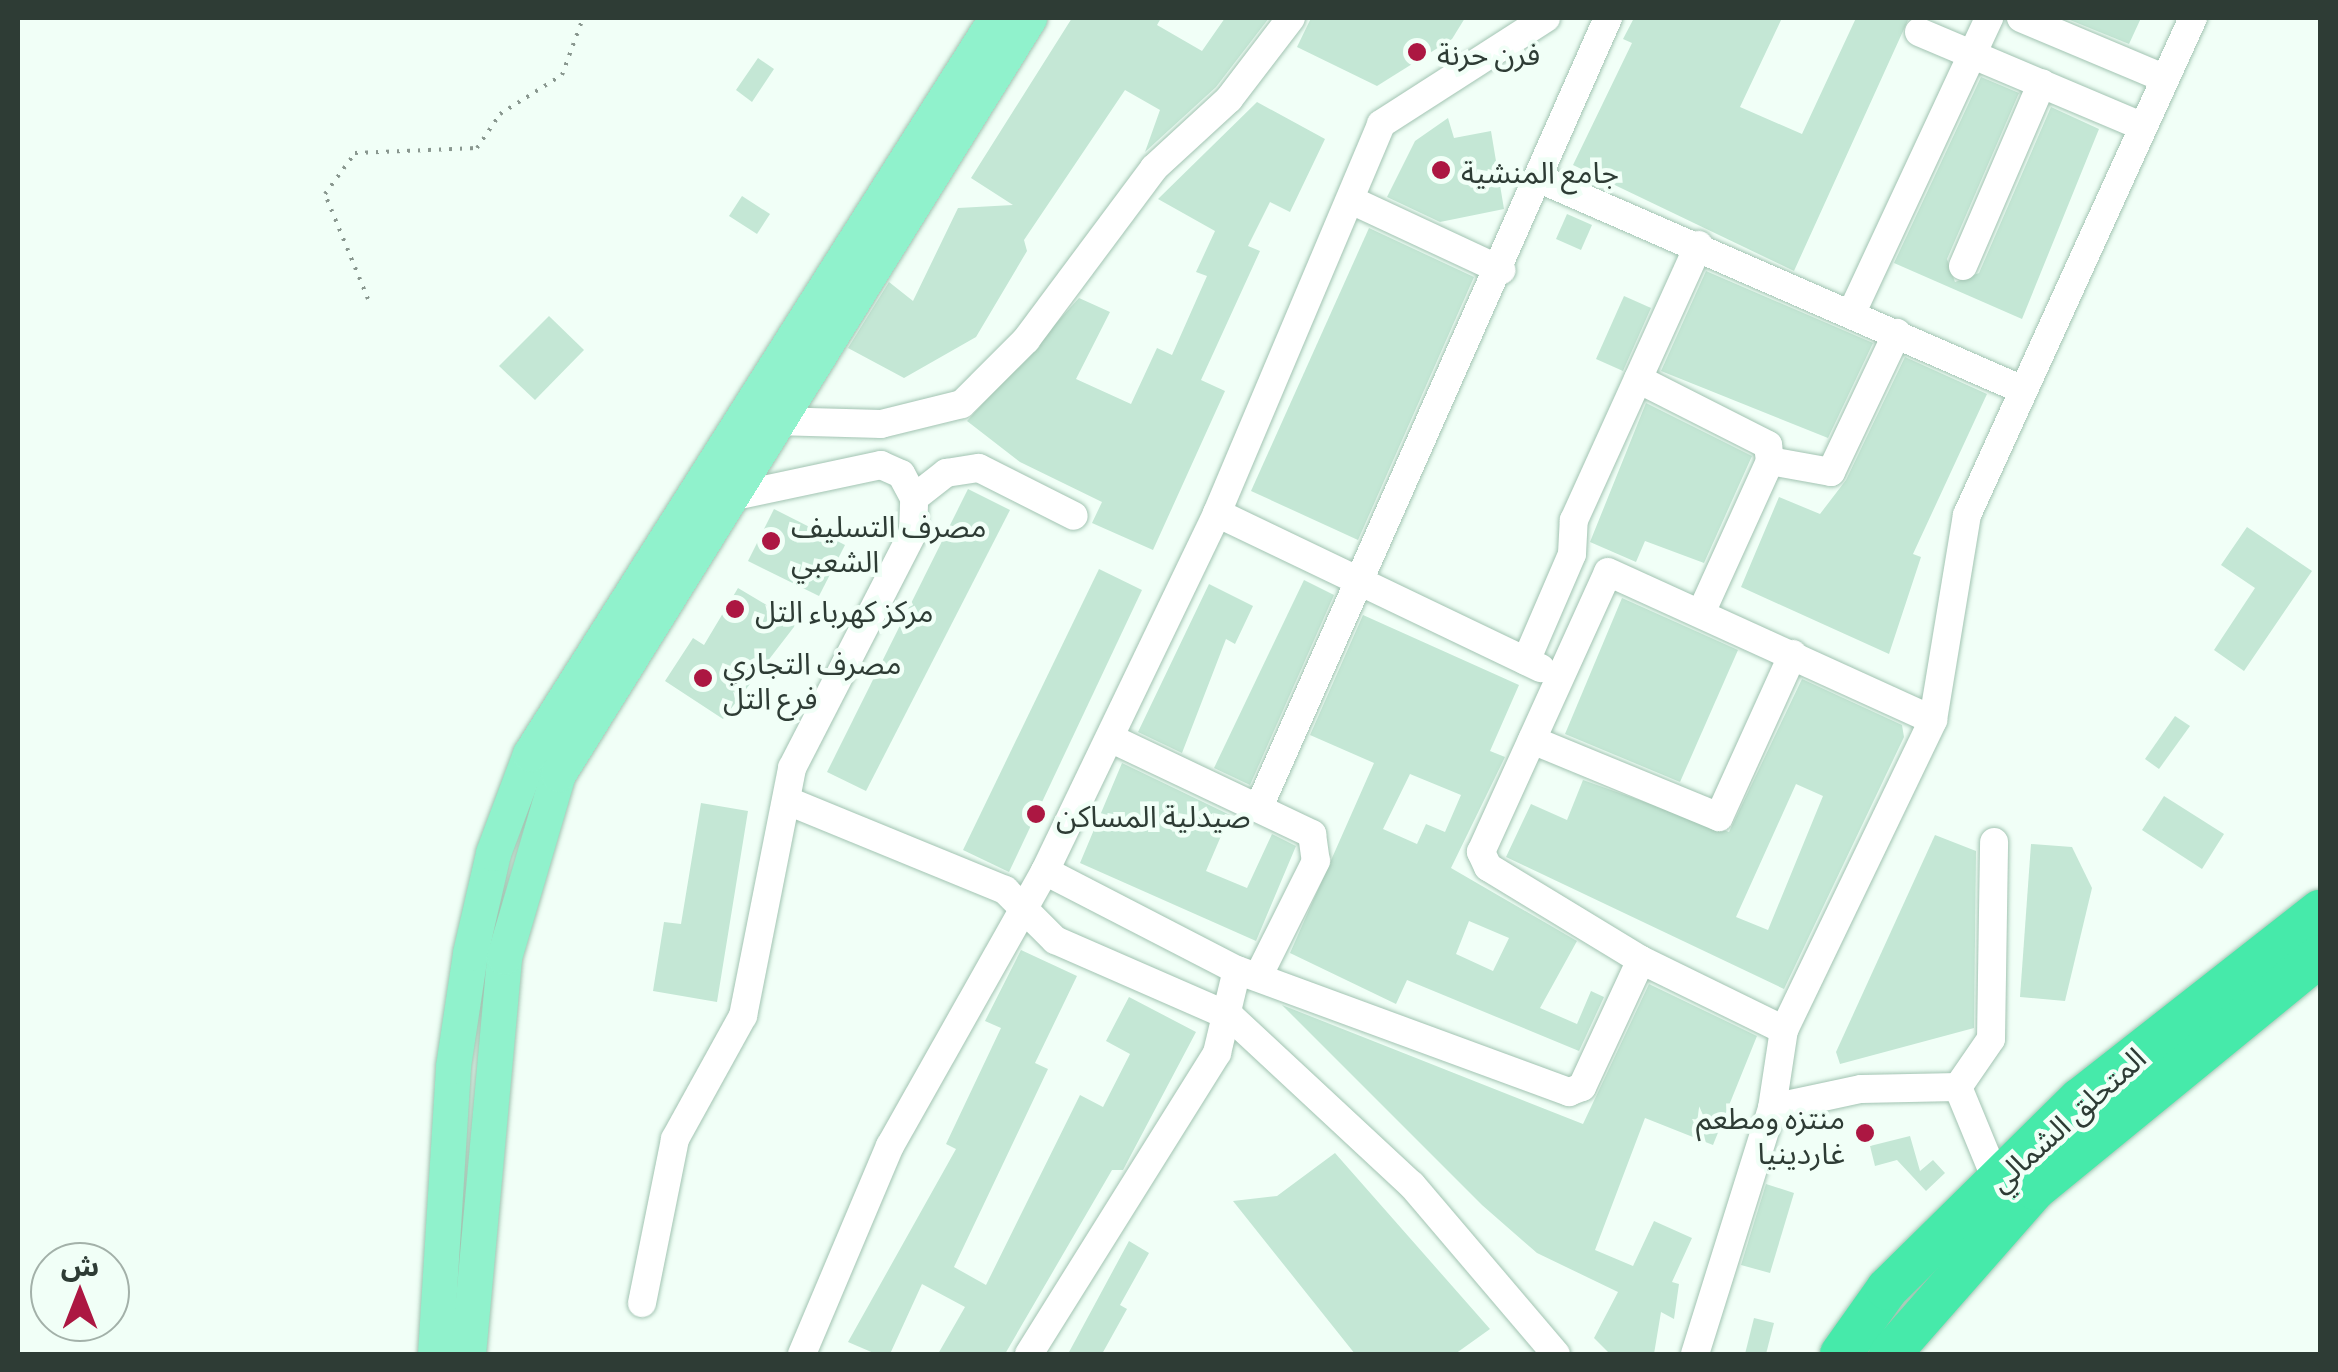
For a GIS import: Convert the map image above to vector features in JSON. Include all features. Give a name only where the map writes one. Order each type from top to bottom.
[{"type":"highway","name":"المتحلق الشمالي","points":[[1841,1354],[1888,1289],[2080,1099],[2320,911]]},
{"type":"highway","name":"المتحلق الشمالي","points":[[1890,1354],[2036,1189],[2320,956]]},
{"type":"main road","points":[[435,1354],[453,1066],[470,953],[492,853],[530,754],[996,18]]},
{"type":"main road","points":[[468,1354],[491,1057],[526,863],[558,774],[726,498],[1029,18]]},
{"type":"street","points":[[774,421],[882,424],[962,404],[1026,340],[1154,168],[1229,99],[1291,18]]},
{"type":"street","points":[[802,1354],[890,1146],[1045,871],[1218,513],[1382,124],[1546,18]]},
{"type":"street","points":[[1259,806],[1366,579],[1542,180],[1608,18]]},
{"type":"street","points":[[1853,310],[1989,18]]},
{"type":"street","points":[[2021,18],[2164,78]]},
{"type":"street","points":[[1695,1354],[1772,1108],[1784,1030],[1933,720],[1967,516],[2193,18]]},
{"type":"street","points":[[1919,32],[2142,126]]},
{"type":"street","points":[[1963,266],[2042,83]]},
{"type":"street","points":[[1542,180],[1853,310],[2022,390]]},
{"type":"street","points":[[1351,200],[1501,270]]},
{"type":"street","points":[[1526,661],[1572,554],[1574,520],[1699,246]]},
{"type":"street","points":[[1638,379],[1753,432],[1770,460],[1832,472],[1896,333]]},
{"type":"street","points":[[1701,613],[1770,460]]},
{"type":"street","points":[[642,1303],[676,1139],[743,1016],[792,768],[913,533],[914,498],[901,474],[881,466],[726,498]]},
{"type":"street","points":[[914,498],[946,473],[979,468],[1074,516]]},
{"type":"street","points":[[1218,513],[1366,579],[1560,677]]},
{"type":"street","points":[[1572,554],[1933,720]]},
{"type":"street","points":[[1608,572],[1481,852],[1488,867],[1641,960],[1784,1030]]},
{"type":"street","points":[[1532,740],[1719,817],[1793,654]]},
{"type":"street","points":[[1029,1354],[1232,1017],[1248,972],[1316,860],[1312,834],[1110,738]]},
{"type":"street","points":[[788,801],[1005,890],[1022,914],[1056,940],[1232,1017],[1412,1185],[1556,1354]]},
{"type":"street","points":[[1958,1088],[1991,1039],[1994,842]]},
{"type":"street","points":[[1045,871],[1248,972],[1569,1092],[1582,1088],[1641,960]]},
{"type":"street","points":[[1772,1108],[1861,1088],[1958,1088]]},
{"type":"street","points":[[1958,1088],[1996,1178]]},
{"type":"path","points":[[368,299],[325,194],[355,153],[477,148],[500,114],[562,75],[583,18]]},
{"type":"building","points":[[1072,18],[1161,18],[1157,25],[1202,51],[1225,18],[1269,18],[1216,87],[1145,152],[1160,110],[1125,90],[1024,240],[1027,251],[976,337],[904,378],[848,348],[889,282],[913,301],[958,208],[1013,205],[971,178]]},
{"type":"building","points":[[1311,18],[1465,18],[1452,39],[1377,86],[1297,47]]},
{"type":"building","points":[[1634,18],[1782,18],[1740,107],[1802,134],[1856,18],[1909,18],[1794,271],[1573,165],[1632,43],[1623,39]]},
{"type":"building","points":[[2065,18],[2141,18],[2129,44]]},
{"type":"building","points":[[758,58],[774,69],[752,102],[736,90]]},
{"type":"building","points":[[1981,77],[2019,93],[1947,259],[1955,282],[1979,273],[2051,107],[2099,129],[2022,319],[1894,263]]},
{"type":"building","points":[[1257,102],[1325,139],[1290,212],[1270,202],[1248,246],[1260,251],[1201,380],[1225,391],[1153,550],[1092,523],[1102,502],[1020,462],[967,421],[1079,298],[1110,312],[1076,379],[1131,404],[1157,348],[1172,355],[1207,276],[1196,272],[1215,231],[1158,199]]},
{"type":"building","points":[[1448,118],[1454,138],[1491,131],[1504,209],[1440,222],[1387,197],[1415,141]]},
{"type":"building","points":[[742,196],[770,214],[757,234],[729,216]]},
{"type":"building","points":[[1567,214],[1592,225],[1581,250],[1556,239]]},
{"type":"building","points":[[1369,228],[1474,277],[1358,540],[1251,491]]},
{"type":"building","points":[[1706,271],[1873,343],[1828,438],[1661,371]]},
{"type":"building","points":[[1624,296],[1651,308],[1623,371],[1596,359]]},
{"type":"building","points":[[549,316],[584,350],[535,400],[499,366]]},
{"type":"building","points":[[1905,357],[1987,394],[1913,554],[1921,557],[1889,654],[1741,587],[1779,497],[1820,514],[1846,480]]},
{"type":"building","points":[[1646,403],[1752,456],[1704,563],[1645,541],[1636,562],[1590,542]]},
{"type":"building","points":[[968,489],[1010,510],[866,791],[827,772]]},
{"type":"building","points":[[774,509],[845,545],[819,596],[748,561]]},
{"type":"building","points":[[2247,527],[2312,571],[2244,671],[2214,650],[2255,588],[2221,565]]},
{"type":"building","points":[[1099,569],[1142,590],[1009,872],[963,850]]},
{"type":"building","points":[[1304,580],[1334,595],[1250,785],[1214,768]]},
{"type":"building","points":[[1209,584],[1253,606],[1235,644],[1226,639],[1182,753],[1138,732]]},
{"type":"building","points":[[738,588],[797,623],[723,719],[665,681],[693,638],[704,645]]},
{"type":"building","points":[[1622,598],[1738,650],[1680,782],[1565,734]]},
{"type":"building","points":[[1363,615],[1519,685],[1490,751],[1505,757],[1451,868],[1577,941],[1540,1008],[1577,1024],[1591,991],[1604,997],[1579,1051],[1407,980],[1396,1004],[1290,953],[1374,763],[1310,735]],"holes":[[[1410,774],[1461,795],[1445,832],[1426,824],[1417,844],[1383,829]],[[1469,921],[1509,938],[1493,971],[1456,954]]]},
{"type":"building","points":[[1802,679],[1902,725],[1904,737],[1784,989],[1506,857],[1531,804],[1567,820],[1583,780],[1729,832]],"holes":[[[1796,784],[1823,796],[1768,930],[1736,917]]]},
{"type":"building","points":[[2175,716],[2190,726],[2159,769],[2145,759]]},
{"type":"building","points":[[1122,763],[1230,815],[1206,871],[1247,888],[1272,834],[1296,846],[1256,941],[1080,863]]},
{"type":"building","points":[[2164,796],[2224,834],[2202,869],[2142,830]]},
{"type":"building","points":[[701,803],[748,811],[717,1002],[653,991],[664,922],[681,924]]},
{"type":"building","points":[[1935,835],[1976,851],[1974,1028],[1840,1064],[1836,1052]]},
{"type":"building","points":[[2031,844],[2072,847],[2092,888],[2065,1001],[2020,997]]},
{"type":"building","points":[[1021,950],[1077,976],[1035,1063],[1048,1069],[954,1267],[986,1285],[1080,1095],[1103,1107],[1130,1054],[1106,1041],[1129,997],[1196,1032],[1123,1170],[1112,1170],[1005,1354],[938,1354],[965,1307],[922,1284],[890,1354],[876,1354],[848,1342],[956,1149],[946,1144],[1001,1028],[985,1021]]},
{"type":"building","points":[[1649,984],[1757,1036],[1713,1145],[1645,1118],[1595,1250],[1633,1266],[1654,1221],[1692,1238],[1672,1282],[1679,1284],[1674,1319],[1661,1312],[1654,1354],[1610,1354],[1594,1338],[1618,1292],[1537,1253],[1482,1205],[1282,1005],[1583,1124]]},
{"type":"building","points":[[1910,1136],[1920,1171],[1933,1160],[1945,1173],[1926,1191],[1897,1160],[1875,1166],[1870,1146]]},
{"type":"building","points":[[1335,1153],[1490,1329],[1455,1354],[1355,1354],[1233,1201],[1277,1196]]},
{"type":"building","points":[[1766,1184],[1794,1193],[1770,1273],[1741,1265]]},
{"type":"building","points":[[1129,1241],[1149,1253],[1120,1305],[1127,1309],[1102,1354],[1068,1354]]},
{"type":"building","points":[[1754,1318],[1774,1323],[1766,1354],[1745,1354]]},
{"type":"place","name":"فرن حرنة","points":[[1417,52]]},
{"type":"place","name":"جامع المنشية","points":[[1441,170]]},
{"type":"place","name":"مصرف التسليف الشعبي","points":[[771,541]]},
{"type":"place","name":"مركز كهرباء التل","points":[[735,609]]},
{"type":"place","name":"مصرف التجاري فرع التل","points":[[703,678]]},
{"type":"place","name":"صيدلية المساكن","points":[[1036,814]]},
{"type":"place","name":"منتزه ومطعم غاردينيا","points":[[1865,1133]]}]
